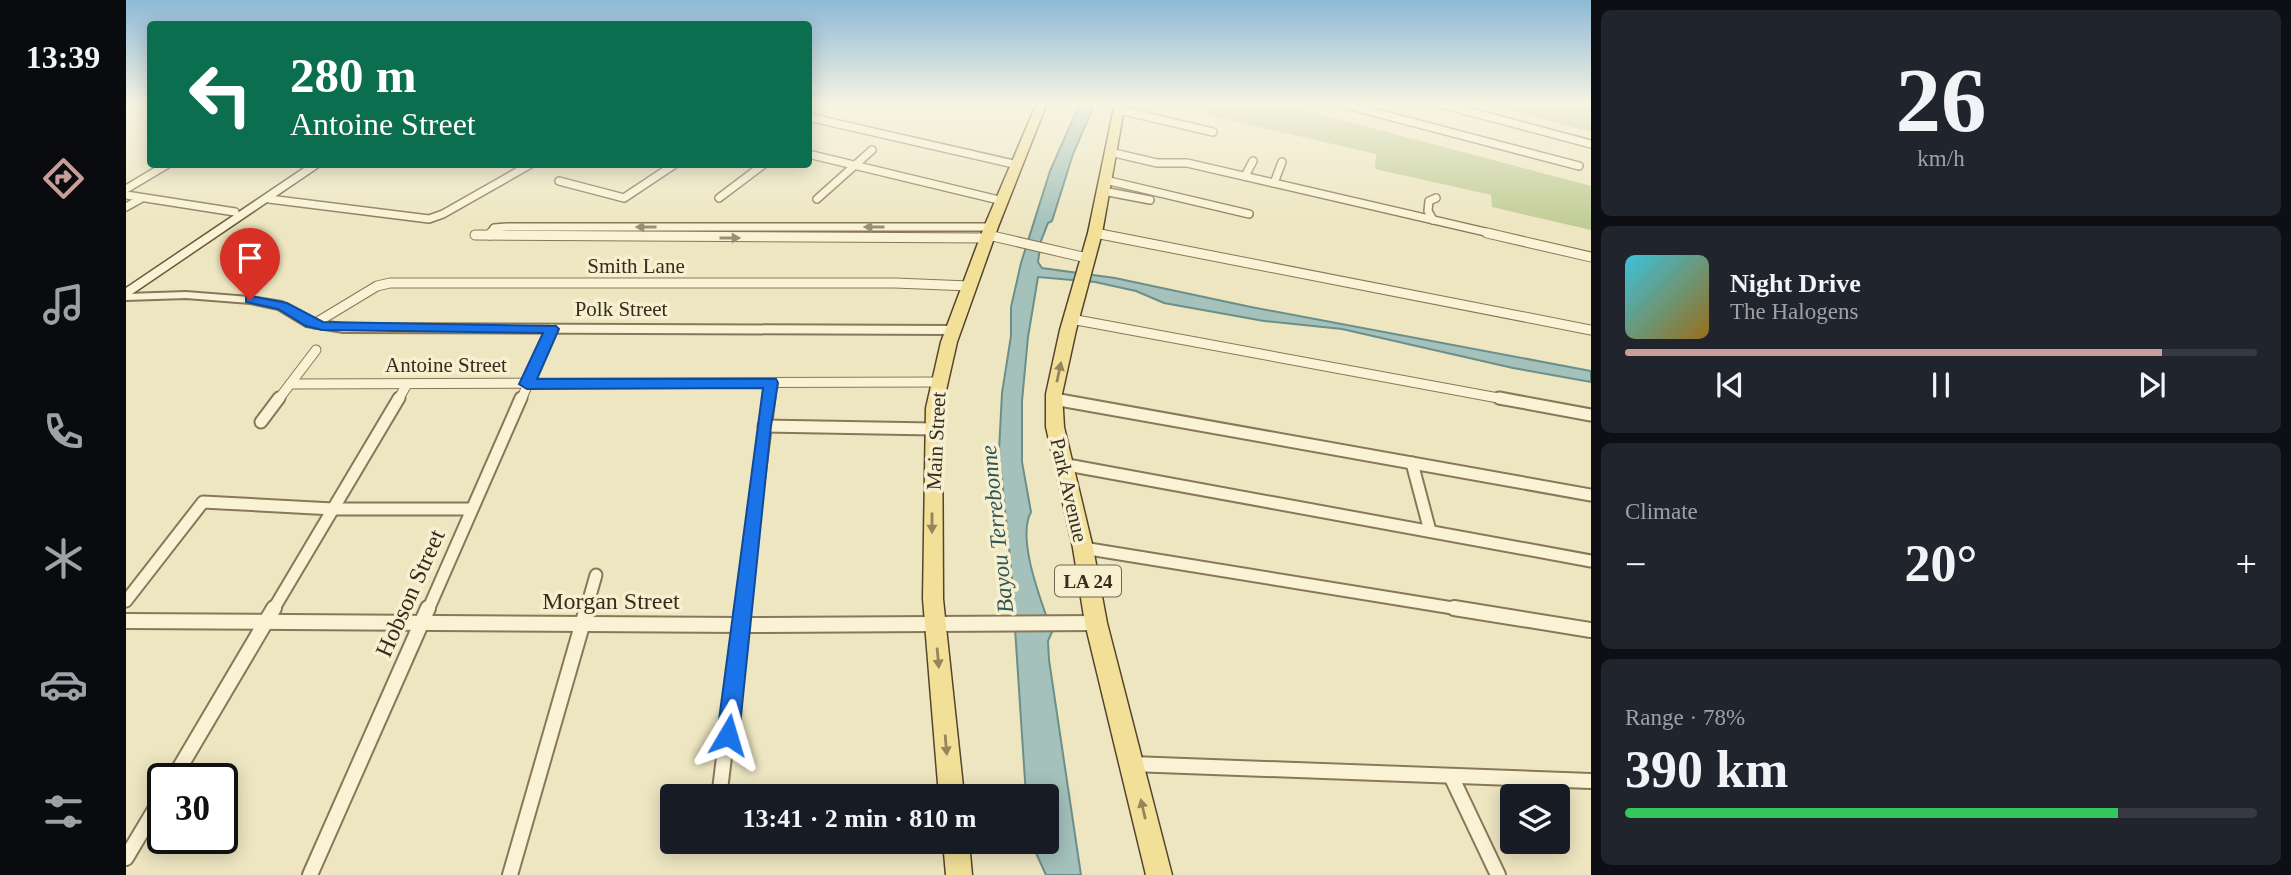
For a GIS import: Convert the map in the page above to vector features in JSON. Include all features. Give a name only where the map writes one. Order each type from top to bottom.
[{"type":"main road","name":"Main Street","points":[[950,784],[934,623],[933,429],[939,382],[954,330],[989,233],[1026,144]]},
{"type":"main road","name":"Park Avenue","points":[[1112,144],[1095,233],[1071,319],[1054,399],[1055,427],[1083,548],[1096,623],[1159,875]]},
{"type":"main road","points":[[126,284],[299,168]]},
{"type":"main road","points":[[126,296],[312,168]]},
{"type":"main road","points":[[957,854],[959,875]]},
{"type":"street","points":[[925,144],[1018,165]]},
{"type":"street","points":[[1495,144],[1579,166]]},
{"type":"street","points":[[817,199],[872,150]]},
{"type":"street","points":[[1110,152],[1157,163],[1187,163],[1591,257]]},
{"type":"street","points":[[812,155],[1003,201]]},
{"type":"street","points":[[1245,176],[1253,161]]},
{"type":"street","points":[[1274,183],[1282,162]]},
{"type":"street","points":[[126,189],[161,168]]},
{"type":"street","points":[[269,198],[429,219],[524,168]]},
{"type":"street","points":[[559,181],[624,198],[669,168]]},
{"type":"street","points":[[719,198],[759,168]]},
{"type":"street","points":[[1104,185],[1150,200]]},
{"type":"street","points":[[1104,185],[1249,214]]},
{"type":"street","points":[[126,195],[234,212]]},
{"type":"street","points":[[126,207],[142,198]]},
{"type":"street","points":[[1433,220],[1428,211],[1429,201],[1436,198]]},
{"type":"street","points":[[475,235],[729,238],[989,233],[1051,249],[1085,272]]},
{"type":"street","points":[[1095,233],[1591,330]]},
{"type":"street","name":"Smith Lane","points":[[314,324],[377,286],[390,283],[895,283],[969,286]]},
{"type":"street","name":"Polk Street","points":[[126,296],[186,295],[250,300],[282,306],[314,324],[343,328],[954,330]]},
{"type":"street","points":[[1071,319],[1591,415]]},
{"type":"street","name":"Hobson Street","points":[[310,875],[552,329]]},
{"type":"street","points":[[261,422],[316,350]]},
{"type":"street","name":"Antoine Street","points":[[290,384],[939,382]]},
{"type":"street","points":[[721,784],[771,383]]},
{"type":"street","points":[[182,763],[407,384]]},
{"type":"street","points":[[1054,399],[1591,495]]},
{"type":"street","points":[[764,426],[933,429]]},
{"type":"street","points":[[1412,463],[1430,531]]},
{"type":"street","points":[[1062,464],[1591,561]]},
{"type":"street","points":[[126,601],[203,502],[333,509],[471,509]]},
{"type":"street","points":[[1083,548],[1591,630]]},
{"type":"street","points":[[510,875],[596,575]]},
{"type":"street","name":"Morgan Street","points":[[126,621],[742,625],[1096,623]]},
{"type":"street","points":[[1132,764],[1591,781]]},
{"type":"street","points":[[1451,776],[1498,875]]},
{"type":"street","points":[[126,858],[147,823]]},
{"type":"green space","points":[[1332,144],[1431,144],[1591,186],[1591,230],[1492,207],[1491,195],[1375,169],[1376,154]]},
{"type":"water","points":[[1062,144],[1077,144],[1052,221],[1048,223],[1041,241],[1038,262],[1042,268],[1115,278],[1251,307],[1591,371],[1591,382],[1513,368],[1342,329],[1264,321],[1164,303],[1136,291],[1095,282],[1038,277],[1028,337],[1022,401],[1022,462],[1031,512],[1027,524],[1028,554],[1052,632],[1048,641],[1049,660],[1081,875],[1046,875],[1036,854],[1059,854],[1059,784],[1025,784],[1011,567],[999,451],[1002,393],[1011,336],[1011,307],[1021,263],[1050,171]]},
{"type":"route","points":[[250,300],[282,306],[310,323],[322,326],[552,329],[527,384],[771,383],[757,479],[728,735]]},
{"type":"water label","name":"Bayou Terrebonne","points":[[997,529]]}]
